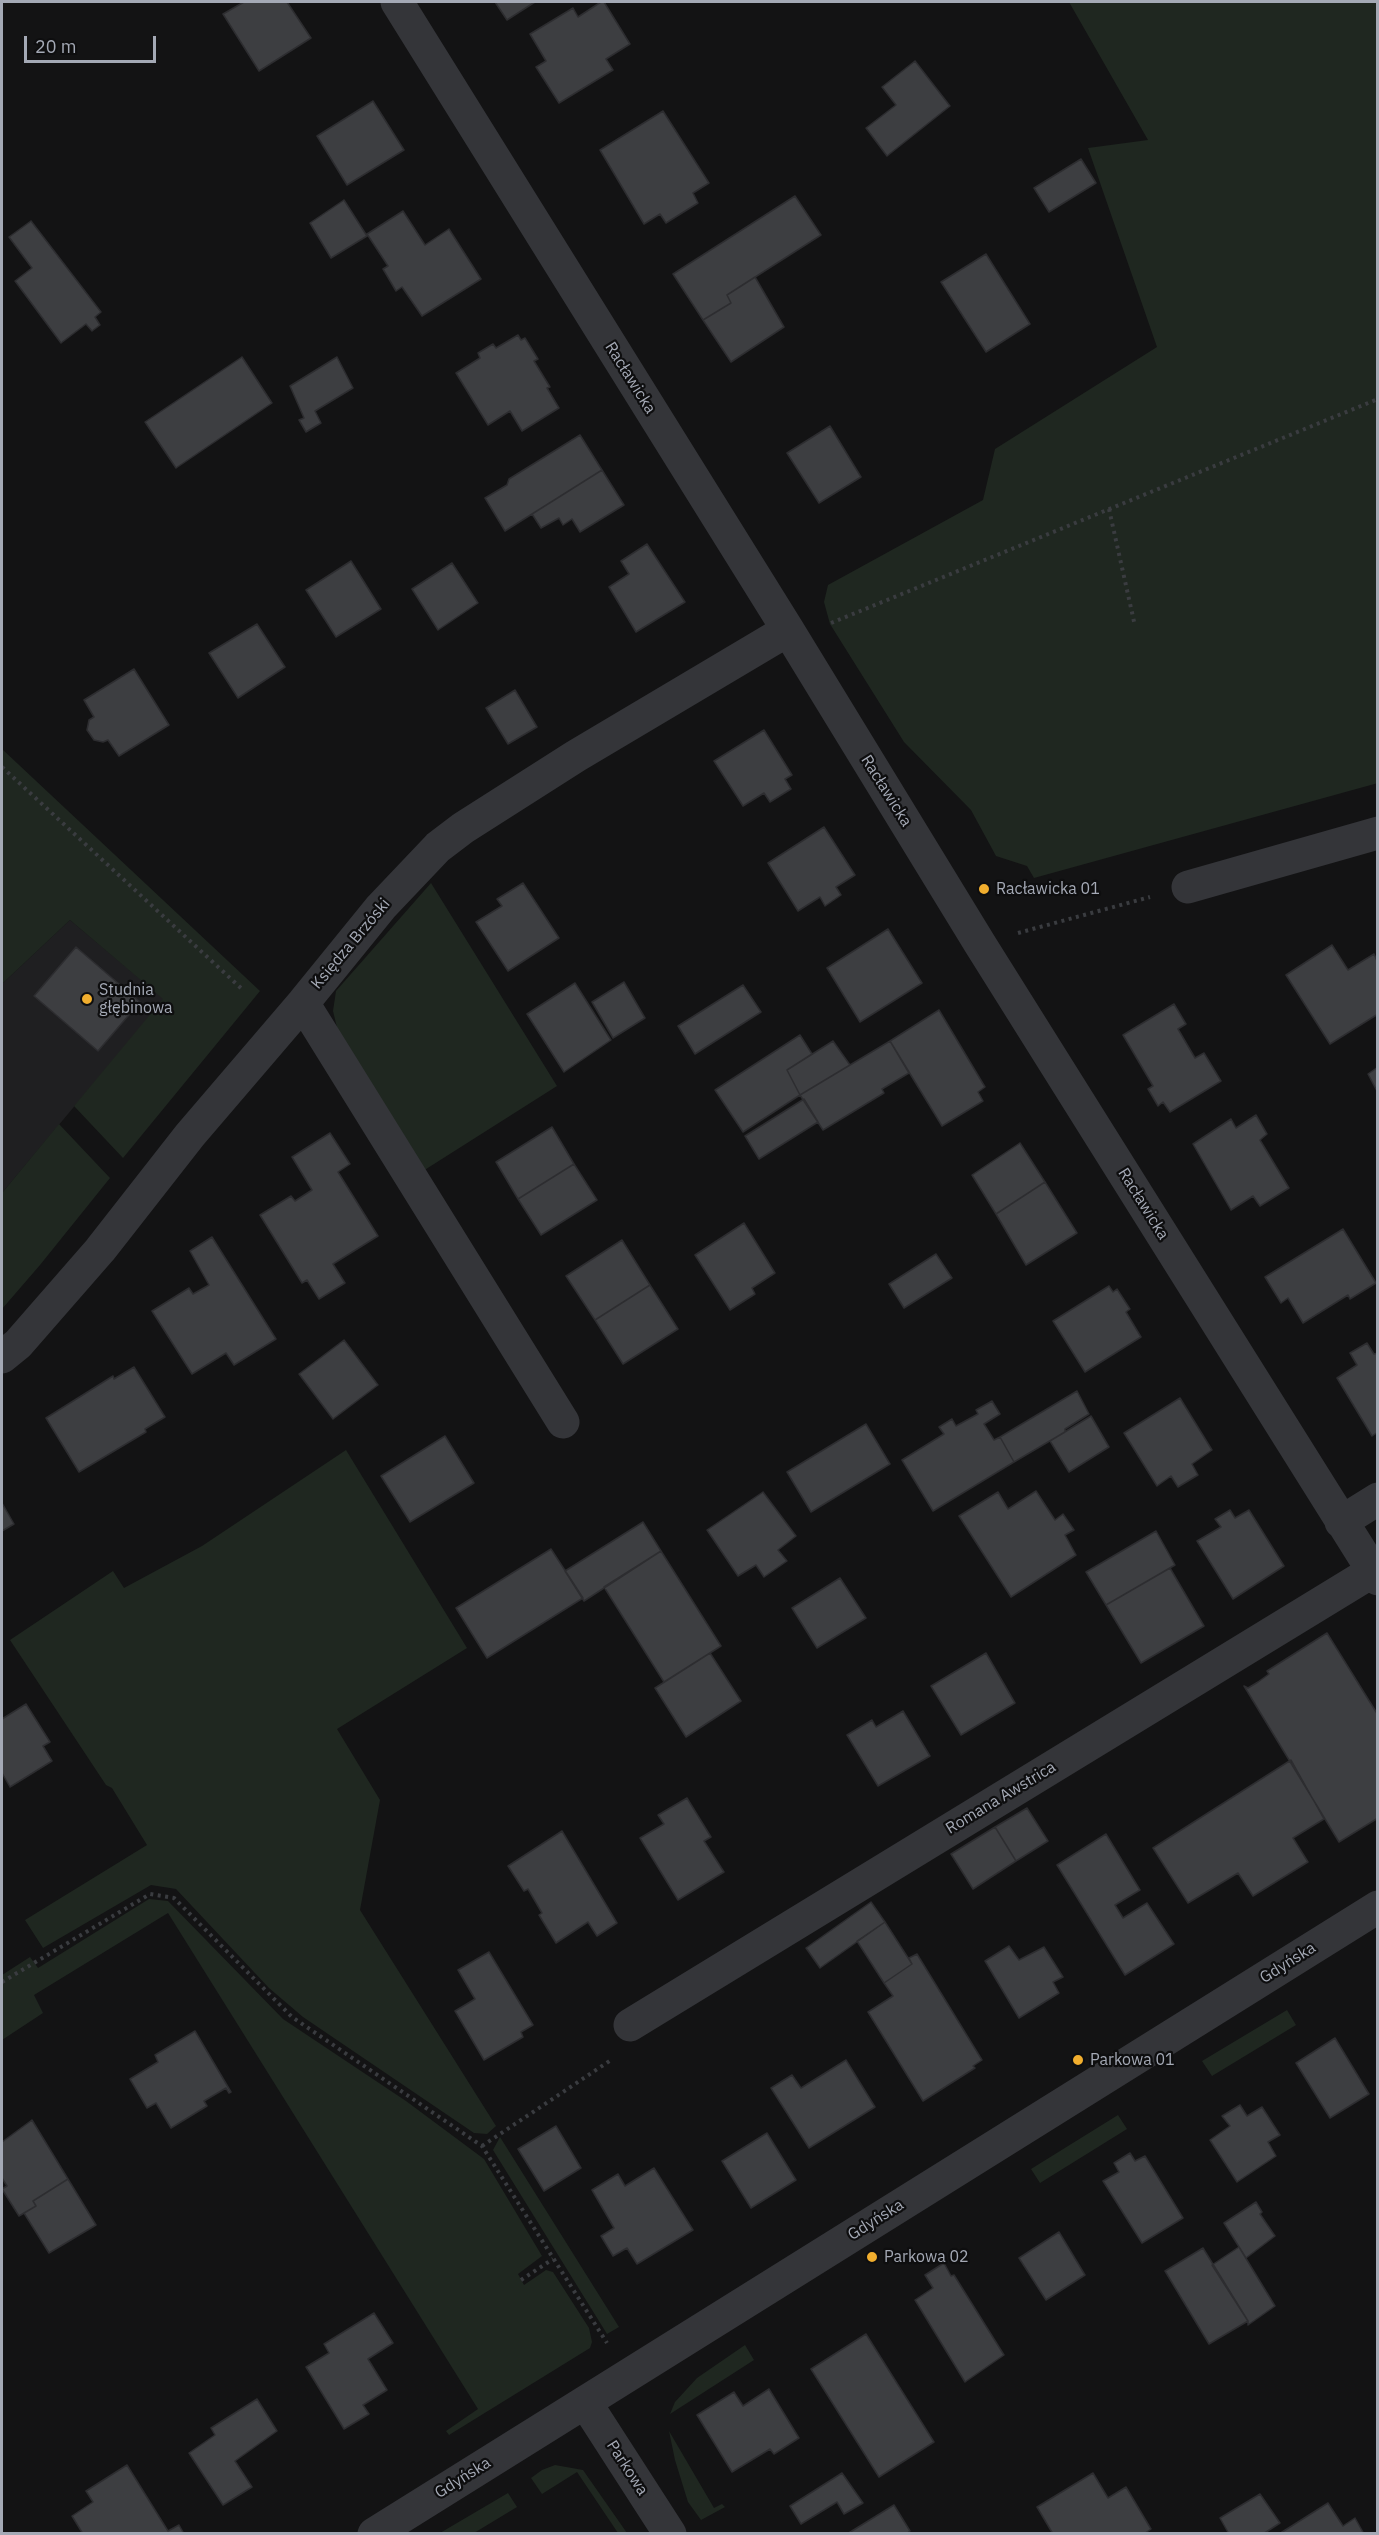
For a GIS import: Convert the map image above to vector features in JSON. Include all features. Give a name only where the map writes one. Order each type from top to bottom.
[{"type":"street","name":"Racławicka","points":[[397,2],[788,630],[980,944],[1375,1575]]},
{"type":"street","name":"Księdza Brzóski","points":[[2,1357],[18,1344],[100,1250],[190,1135],[303,1003],[381,907],[418,867],[451,837],[576,756],[788,630]]},
{"type":"street","points":[[1188,887],[1377,833]]},
{"type":"street","points":[[303,1003],[562,1422]]},
{"type":"street","points":[[1341,1522],[1377,1499]]},
{"type":"street","name":"Romana Awstrica","points":[[630,2025],[1375,1575]]},
{"type":"street","name":"Gdyńska","points":[[374,2534],[1377,1907]]},
{"type":"street","name":"Parkowa","points":[[585,2402],[670,2534]]},
{"type":"path","points":[[788,630],[830,624],[1377,399]]},
{"type":"path","points":[[1109,509],[1134,626]]},
{"type":"path","points":[[2,766],[243,990]]},
{"type":"path","points":[[980,944],[1188,887]]},
{"type":"path","points":[[2,1982],[150,1894],[174,1898],[292,2017],[482,2146],[610,2349]]},
{"type":"path","points":[[482,2146],[614,2057]]},
{"type":"path","points":[[521,2280],[554,2259]]},
{"type":"shaded area","points":[[1069,2],[1377,2],[1378,783],[1034,878],[1027,866],[996,856],[971,810],[904,742],[830,624],[824,602],[828,585],[983,500],[995,449],[1157,347],[1088,148],[1148,140]]},
{"type":"shaded area","points":[[2,749],[260,991],[123,1158],[74,1106],[163,999],[70,920],[2,984]]},
{"type":"shaded area","points":[[431,883],[557,1086],[423,1171],[340,1040],[333,1011],[336,991]]},
{"type":"shaded area","points":[[70,920],[164,999],[2,1193],[2,984]]},
{"type":"shaded area","points":[[59,1124],[110,1178],[2,1309],[2,1193]]},
{"type":"shaded area","points":[[346,1450],[467,1648],[337,1729],[380,1800],[360,1910],[496,2126],[487,2134],[474,2133],[303,2017],[269,1988],[176,1889],[151,1885],[43,1948],[25,1920],[147,1845],[112,1788],[106,1785],[10,1640],[113,1571],[124,1588],[202,1546]]},
{"type":"shaded area","points":[[149,1899],[168,1901],[283,2019],[406,2101],[484,2159],[542,2256],[518,2274],[524,2285],[546,2270],[553,2272],[589,2328],[592,2342],[590,2348],[449,2435],[446,2431],[478,2409],[168,1913],[34,1995],[43,2013],[2,2040],[2,1975],[30,1957],[38,1968]]},
{"type":"shaded area","points":[[1287,2010],[1296,2025],[1212,2076],[1202,2061]]},
{"type":"shaded area","points":[[1118,2115],[1127,2129],[1040,2183],[1031,2169]]},
{"type":"shaded area","points":[[500,2137],[619,2327],[607,2334],[493,2150]]},
{"type":"shaded area","points":[[745,2345],[754,2360],[670,2414],[675,2402],[697,2378]]},
{"type":"shaded area","points":[[669,2431],[714,2508],[722,2504],[725,2507],[701,2520],[688,2502]]},
{"type":"shaded area","points":[[555,2465],[583,2470],[627,2533],[618,2533],[577,2472],[542,2494],[531,2478]]},
{"type":"shaded area","points":[[508,2493],[517,2507],[474,2533],[440,2533]]},
{"type":"building","points":[[244,2],[287,2],[311,38],[259,71],[223,14]]},
{"type":"building","points":[[495,2],[535,2],[507,20]]},
{"type":"building","points":[[604,2],[630,44],[606,59],[613,70],[559,103],[536,67],[546,61],[530,34],[573,8],[578,17]]},
{"type":"building","points":[[915,61],[950,106],[887,156],[866,128],[896,105],[882,87]]},
{"type":"building","points":[[373,101],[404,150],[347,185],[317,136]]},
{"type":"building","points":[[663,111],[709,183],[693,193],[698,203],[666,223],[660,214],[644,224],[600,150]]},
{"type":"building","points":[[1081,159],[1096,183],[1049,212],[1034,188]]},
{"type":"building","points":[[795,196],[821,235],[727,295],[731,303],[703,320],[673,274]]},
{"type":"building","points":[[344,200],[367,236],[331,258],[310,223]]},
{"type":"building","points":[[403,211],[425,245],[449,229],[481,279],[422,316],[402,287],[396,291],[383,269],[388,266],[367,234]]},
{"type":"building","points":[[31,221],[101,312],[95,317],[100,325],[92,331],[86,324],[61,343],[15,281],[32,268],[9,237]]},
{"type":"building","points":[[986,254],[1030,324],[986,352],[941,282]]},
{"type":"building","points":[[755,277],[784,327],[731,362],[703,320],[731,303],[727,295]]},
{"type":"building","points":[[518,335],[521,340],[525,338],[538,359],[534,361],[550,387],[547,388],[559,408],[522,431],[510,411],[488,425],[456,373],[480,358],[478,353],[493,344],[496,348]]},
{"type":"building","points":[[242,357],[272,403],[176,468],[145,422]]},
{"type":"building","points":[[337,357],[353,388],[315,411],[321,423],[306,432],[299,420],[304,418],[290,386]]},
{"type":"building","points":[[830,426],[861,477],[819,503],[787,453]]},
{"type":"building","points":[[580,435],[602,470],[505,531],[485,498],[507,485],[509,479]]},
{"type":"building","points":[[602,470],[624,505],[580,532],[572,519],[563,525],[559,518],[541,528],[532,514]]},
{"type":"building","points":[[647,544],[685,602],[636,632],[609,587],[629,574],[621,561]]},
{"type":"building","points":[[351,561],[381,609],[336,637],[306,590]]},
{"type":"building","points":[[452,563],[478,603],[438,630],[412,589]]},
{"type":"building","points":[[257,624],[285,667],[238,698],[209,653]]},
{"type":"building","points":[[134,669],[169,725],[119,756],[108,740],[103,742],[94,740],[87,730],[89,720],[94,717],[84,700]]},
{"type":"building","points":[[515,690],[537,727],[508,744],[486,708]]},
{"type":"building","points":[[764,730],[792,775],[785,779],[791,789],[770,802],[764,793],[743,806],[714,761]]},
{"type":"building","points":[[824,827],[855,875],[836,887],[841,895],[825,906],[820,897],[798,911],[768,863]]},
{"type":"building","points":[[523,883],[559,938],[508,971],[476,922],[502,906],[497,899]]},
{"type":"building","points":[[888,929],[922,983],[860,1022],[827,968]]},
{"type":"building","points":[[1332,945],[1348,970],[1374,954],[1378,963],[1378,1014],[1330,1044],[1286,975]]},
{"type":"building","name":"Studnia głębinowa","points":[[76,947],[140,1002],[98,1051],[34,996]]},
{"type":"building","points":[[624,982],[645,1018],[613,1038],[592,1002]]},
{"type":"building","points":[[575,983],[611,1040],[564,1072],[527,1014]]},
{"type":"building","points":[[743,985],[761,1012],[695,1054],[678,1026]]},
{"type":"building","points":[[1174,1004],[1186,1024],[1178,1029],[1195,1058],[1204,1053],[1221,1081],[1170,1112],[1163,1102],[1158,1106],[1148,1089],[1153,1086],[1123,1035]]},
{"type":"building","points":[[939,1010],[985,1087],[978,1092],[983,1101],[942,1126],[890,1041]]},
{"type":"building","points":[[800,1035],[812,1054],[787,1070],[800,1095],[743,1132],[715,1090]]},
{"type":"building","points":[[833,1041],[850,1065],[800,1095],[787,1070]]},
{"type":"building","points":[[890,1041],[909,1073],[882,1089],[884,1093],[823,1130],[800,1095]]},
{"type":"building","points":[[1378,1067],[1378,1093],[1368,1074]]},
{"type":"building","points":[[804,1099],[818,1122],[759,1159],[745,1136]]},
{"type":"building","points":[[1256,1115],[1267,1134],[1260,1140],[1289,1188],[1260,1206],[1253,1196],[1231,1210],[1193,1144],[1231,1119],[1236,1128]]},
{"type":"building","points":[[552,1127],[574,1164],[518,1199],[496,1162]]},
{"type":"building","points":[[330,1133],[350,1164],[338,1172],[378,1236],[333,1264],[345,1283],[319,1299],[307,1280],[302,1283],[260,1215],[291,1196],[295,1201],[312,1190],[292,1157]]},
{"type":"building","points":[[1020,1143],[1045,1182],[996,1214],[972,1175]]},
{"type":"building","points":[[574,1164],[597,1200],[541,1235],[518,1199]]},
{"type":"building","points":[[1045,1182],[1077,1233],[1026,1265],[996,1214]]},
{"type":"building","points":[[744,1223],[775,1273],[752,1288],[755,1294],[730,1310],[695,1255]]},
{"type":"building","points":[[1343,1229],[1376,1283],[1350,1299],[1348,1295],[1303,1323],[1288,1298],[1281,1303],[1265,1277]]},
{"type":"building","points":[[212,1237],[276,1339],[234,1365],[226,1353],[192,1374],[152,1311],[189,1288],[193,1294],[209,1285],[190,1251]]},
{"type":"building","points":[[622,1240],[650,1285],[595,1320],[566,1276]]},
{"type":"building","points":[[936,1254],[952,1278],[904,1308],[889,1284]]},
{"type":"building","points":[[650,1285],[678,1329],[623,1364],[595,1320]]},
{"type":"building","points":[[1109,1286],[1113,1292],[1117,1289],[1130,1309],[1126,1312],[1141,1337],[1085,1372],[1053,1321]]},
{"type":"building","points":[[344,1340],[378,1385],[333,1419],[299,1374]]},
{"type":"building","points":[[1367,1343],[1374,1354],[1378,1353],[1378,1432],[1372,1436],[1337,1378],[1357,1365],[1350,1353]]},
{"type":"building","points":[[134,1367],[165,1417],[145,1429],[146,1432],[79,1472],[46,1418],[113,1376],[114,1379]]},
{"type":"building","points":[[1077,1391],[1089,1414],[1065,1429],[1065,1432],[1014,1462],[1000,1437]]},
{"type":"building","points":[[1180,1398],[1212,1450],[1192,1464],[1198,1475],[1178,1487],[1171,1476],[1157,1486],[1124,1433]]},
{"type":"building","points":[[992,1401],[1000,1414],[984,1424],[994,1440],[1000,1437],[1014,1462],[933,1511],[902,1460],[944,1434],[939,1427],[952,1419],[956,1426],[978,1414],[976,1410]]},
{"type":"building","points":[[1091,1416],[1109,1447],[1069,1472],[1050,1441]]},
{"type":"building","points":[[866,1424],[890,1464],[811,1512],[787,1472]]},
{"type":"building","points":[[445,1436],[474,1483],[410,1522],[381,1476]]},
{"type":"building","points":[[1036,1491],[1055,1520],[1063,1514],[1074,1530],[1065,1535],[1076,1555],[1011,1597],[959,1516],[998,1492],[1008,1509]]},
{"type":"building","points":[[763,1492],[796,1536],[778,1550],[787,1561],[764,1577],[756,1565],[738,1576],[707,1530]]},
{"type":"building","points":[[2,1503],[14,1524],[2,1531]]},
{"type":"building","points":[[1230,1510],[1235,1518],[1249,1510],[1284,1566],[1233,1599],[1197,1541],[1221,1527],[1215,1519]]},
{"type":"building","points":[[643,1522],[661,1551],[584,1601],[565,1571]]},
{"type":"building","points":[[1156,1531],[1175,1565],[1106,1605],[1086,1572]]},
{"type":"building","points":[[551,1549],[583,1598],[487,1658],[456,1608]]},
{"type":"building","points":[[661,1551],[721,1646],[664,1682],[604,1587]]},
{"type":"building","points":[[1170,1568],[1204,1626],[1141,1663],[1106,1605]]},
{"type":"building","points":[[840,1578],[866,1618],[817,1648],[792,1608]]},
{"type":"building","points":[[1327,1633],[1378,1715],[1378,1818],[1339,1842],[1244,1686],[1248,1688],[1258,1682],[1269,1674],[1267,1671]]},
{"type":"building","points":[[710,1653],[741,1701],[686,1737],[655,1688]]},
{"type":"building","points":[[986,1653],[1015,1703],[961,1735],[931,1686]]},
{"type":"building","points":[[26,1704],[50,1742],[43,1746],[52,1761],[10,1787],[2,1773],[2,1719]]},
{"type":"building","points":[[903,1711],[930,1756],[878,1786],[847,1735],[872,1720],[876,1727]]},
{"type":"building","points":[[1291,1760],[1324,1819],[1293,1838],[1308,1862],[1253,1896],[1238,1873],[1188,1903],[1153,1848]]},
{"type":"building","points":[[687,1798],[711,1837],[704,1841],[724,1872],[678,1900],[640,1838],[664,1824],[658,1815]]},
{"type":"building","points":[[1027,1808],[1048,1841],[1016,1861],[995,1827]]},
{"type":"building","points":[[995,1827],[1016,1861],[973,1889],[951,1854]]},
{"type":"building","points":[[562,1831],[617,1923],[597,1936],[588,1922],[556,1943],[539,1915],[542,1913],[528,1889],[524,1891],[508,1866]]},
{"type":"building","points":[[1106,1834],[1140,1890],[1115,1905],[1123,1918],[1147,1903],[1174,1944],[1125,1975],[1057,1865]]},
{"type":"building","points":[[871,1902],[885,1922],[820,1968],[806,1948]]},
{"type":"building","points":[[885,1922],[912,1964],[884,1983],[857,1941]]},
{"type":"building","points":[[1009,1946],[1019,1960],[1044,1947],[1063,1977],[1053,1982],[1059,1993],[1019,2018],[985,1961]]},
{"type":"building","points":[[489,1952],[533,2025],[521,2032],[523,2037],[484,2060],[455,2011],[475,1999],[458,1970]]},
{"type":"building","points":[[917,1954],[982,2060],[973,2066],[975,2068],[923,2101],[868,2012],[893,1996],[884,1983],[912,1964],[909,1958]]},
{"type":"building","points":[[195,2031],[231,2092],[229,2093],[226,2088],[204,2101],[207,2106],[171,2128],[156,2103],[147,2108],[130,2079],[158,2062],[155,2055]]},
{"type":"building","points":[[1335,2038],[1369,2094],[1330,2118],[1296,2063]]},
{"type":"building","points":[[846,2060],[875,2107],[809,2148],[771,2088],[792,2075],[801,2088]]},
{"type":"building","points":[[1240,2105],[1247,2116],[1262,2107],[1280,2135],[1268,2142],[1276,2156],[1237,2182],[1210,2140],[1230,2126],[1222,2116]]},
{"type":"building","points":[[32,2120],[68,2179],[33,2201],[36,2206],[19,2216],[2,2189],[7,2186],[2,2178],[2,2142]]},
{"type":"building","points":[[556,2126],[581,2168],[544,2191],[518,2149]]},
{"type":"building","points":[[767,2133],[796,2180],[751,2208],[722,2161]]},
{"type":"building","points":[[1130,2153],[1135,2161],[1145,2156],[1183,2218],[1142,2243],[1103,2181],[1119,2172],[1114,2163]]},
{"type":"building","points":[[654,2168],[693,2230],[637,2264],[627,2248],[613,2256],[601,2236],[614,2228],[592,2190],[618,2174],[625,2186]]},
{"type":"building","points":[[68,2179],[96,2225],[49,2253],[24,2213],[36,2206],[33,2201]]},
{"type":"building","points":[[1256,2202],[1262,2212],[1260,2214],[1275,2236],[1246,2258],[1224,2223]]},
{"type":"building","points":[[1059,2232],[1085,2275],[1046,2300],[1019,2258]]},
{"type":"building","points":[[1239,2247],[1275,2306],[1248,2325],[1248,2321],[1212,2265]]},
{"type":"building","points":[[1203,2248],[1248,2321],[1209,2344],[1165,2271]]},
{"type":"building","points":[[944,2263],[951,2276],[954,2275],[1004,2355],[965,2382],[915,2300],[933,2288],[925,2275]]},
{"type":"building","points":[[374,2313],[393,2343],[368,2359],[387,2390],[363,2405],[369,2414],[344,2429],[306,2367],[329,2353],[324,2344]]},
{"type":"building","points":[[866,2334],[934,2442],[879,2477],[811,2369]]},
{"type":"building","points":[[769,2389],[799,2438],[774,2454],[770,2449],[732,2472],[697,2415],[734,2392],[743,2406]]},
{"type":"building","points":[[257,2399],[277,2431],[235,2461],[252,2487],[223,2505],[189,2453],[215,2435],[211,2428]]},
{"type":"building","points":[[127,2465],[168,2531],[179,2525],[184,2534],[83,2534],[72,2516],[93,2502],[86,2491]]},
{"type":"building","points":[[842,2473],[863,2503],[844,2514],[837,2502],[801,2524],[790,2506]]},
{"type":"building","points":[[1093,2473],[1108,2498],[1126,2487],[1151,2529],[1144,2534],[1053,2534],[1037,2507]]},
{"type":"building","points":[[1260,2494],[1280,2523],[1263,2534],[1229,2534],[1220,2518]]},
{"type":"building","points":[[1328,2503],[1343,2526],[1355,2518],[1364,2534],[1279,2534]]},
{"type":"building","points":[[894,2505],[910,2531],[906,2534],[847,2534]]},
{"type":"place","name":"Racławicka 01","points":[[984,889]]},
{"type":"place","name":"Studnia głębinowa","points":[[87,999]]},
{"type":"place","name":"Parkowa 01","points":[[1078,2060]]},
{"type":"place","name":"Parkowa 02","points":[[872,2257]]}]
